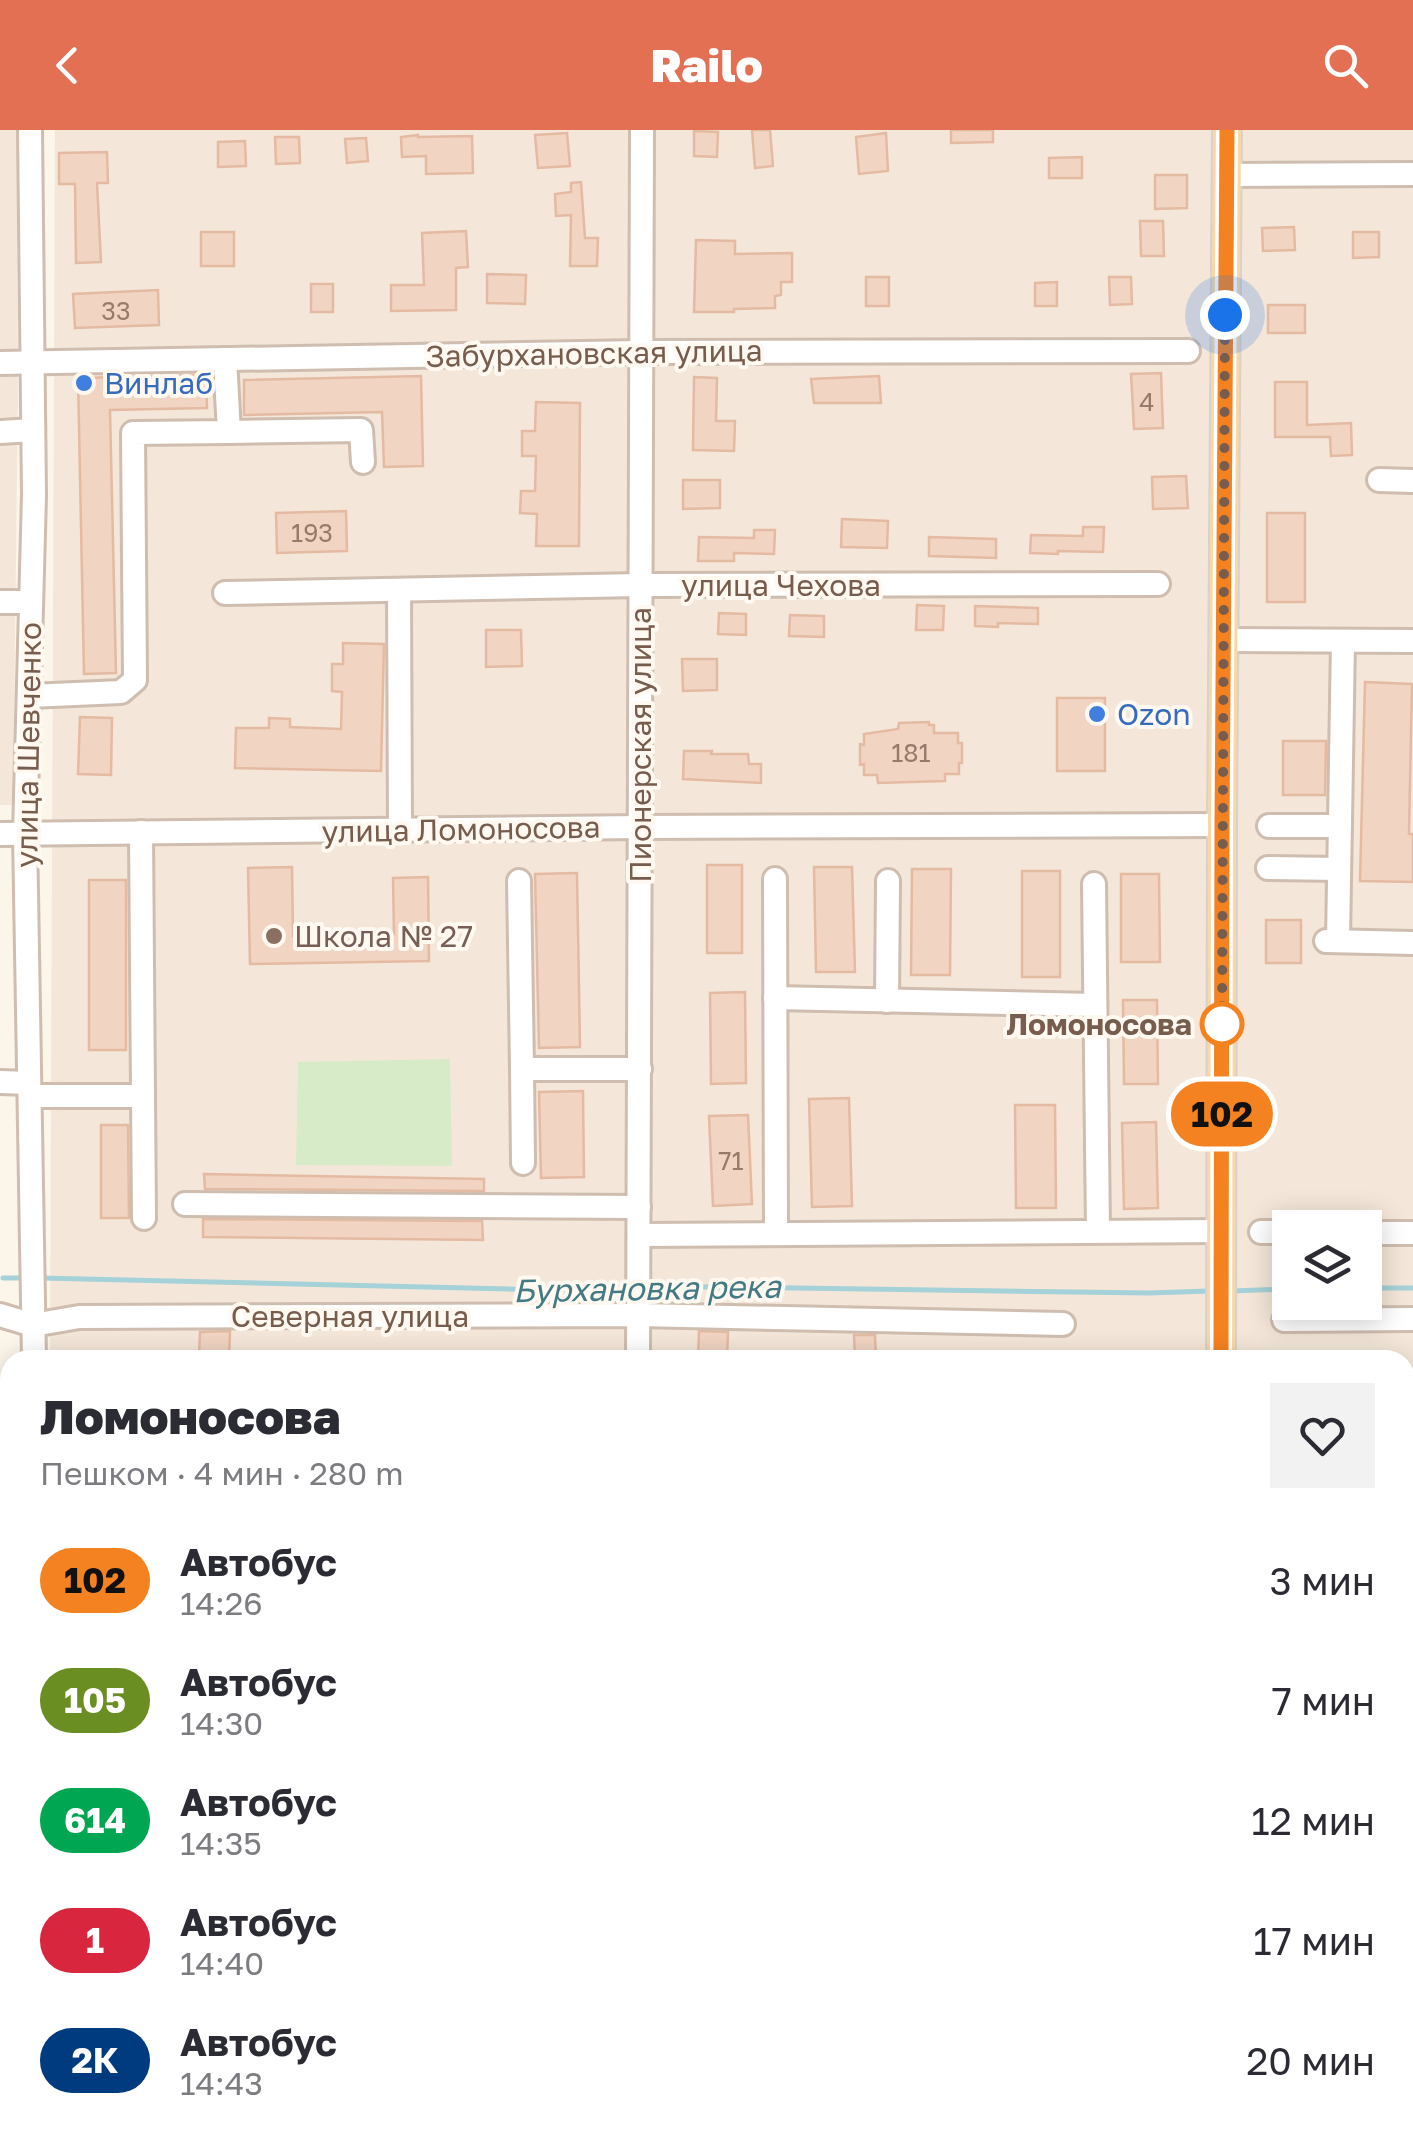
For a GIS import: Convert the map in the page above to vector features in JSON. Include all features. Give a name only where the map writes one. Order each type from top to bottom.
[{"type":"main road","points":[[1221,1350],[1227,130]]},
{"type":"street","name":"улица Шевченко","points":[[30,130],[33,430],[26,834],[34,1350]]},
{"type":"street","name":"Пионерская улица","points":[[638,1350],[642,130]]},
{"type":"street","points":[[1226,175],[1413,174]]},
{"type":"street","name":"Забурхановская улица","points":[[0,363],[641,352],[1188,351]]},
{"type":"street","points":[[225,359],[228,432]]},
{"type":"street","points":[[0,432],[33,430]]},
{"type":"street","points":[[28,696],[120,692],[135,680],[133,433],[361,430],[363,462]]},
{"type":"street","points":[[1379,480],[1413,480]]},
{"type":"street","name":"улица Чехова","points":[[224,593],[641,584],[1158,584]]},
{"type":"street","points":[[399,590],[400,830]]},
{"type":"street","points":[[0,602],[31,602]]},
{"type":"street","points":[[1223,640],[1413,641]]},
{"type":"street","points":[[1343,640],[1339,869],[1332,941],[1413,942]]},
{"type":"street","name":"улица Ломоносова","points":[[0,834],[1222,825]]},
{"type":"street","points":[[1269,826],[1340,826]]},
{"type":"street","points":[[140,832],[144,1218]]},
{"type":"street","points":[[1268,868],[1339,869]]},
{"type":"street","points":[[775,880],[776,1234]]},
{"type":"street","points":[[519,881],[523,1163]]},
{"type":"street","points":[[887,1000],[888,881]]},
{"type":"street","points":[[1094,884],[1098,1232]]},
{"type":"street","points":[[775,998],[1095,1005]]},
{"type":"street","points":[[522,1069],[640,1069]]},
{"type":"street","points":[[0,1082],[30,1089],[143,1096]]},
{"type":"street","points":[[185,1204],[640,1208]]},
{"type":"street","points":[[640,1235],[1222,1231]]},
{"type":"street","points":[[1261,1232],[1272,1232]]},
{"type":"street","points":[[1382,1233],[1413,1233]]},
{"type":"street","name":"Северная улица","points":[[0,1315],[33,1325],[79,1318],[638,1315],[1063,1324]]},
{"type":"street","points":[[1382,1319],[1413,1319]]},
{"type":"shaded area","points":[[0,130],[17,130],[13,805],[0,805]]},
{"type":"shaded area","points":[[55,130],[1413,130],[1413,1350],[50,1350]]},
{"type":"green space","points":[[450,1059],[452,1166],[296,1165],[298,1062]]},
{"type":"building","points":[[752,130],[770,130],[773,166],[755,168]]},
{"type":"building","points":[[951,130],[993,130],[993,142],[951,143]]},
{"type":"building","points":[[694,131],[718,132],[717,157],[694,156]]},
{"type":"building","points":[[567,133],[570,166],[538,168],[535,135]]},
{"type":"building","points":[[886,133],[888,171],[859,174],[856,137]]},
{"type":"building","points":[[472,136],[473,173],[426,174],[426,156],[402,157],[401,137]]},
{"type":"building","points":[[275,137],[299,137],[300,163],[276,164]]},
{"type":"building","points":[[366,138],[368,161],[347,163],[345,139]]},
{"type":"building","points":[[245,141],[246,166],[218,167],[218,142]]},
{"type":"building","points":[[107,152],[108,183],[97,183],[101,262],[76,263],[75,184],[59,184],[59,153]]},
{"type":"building","points":[[1082,157],[1082,178],[1049,178],[1049,158]]},
{"type":"building","points":[[1155,175],[1187,175],[1187,208],[1155,209]]},
{"type":"building","points":[[581,182],[585,238],[598,238],[597,266],[570,266],[571,215],[556,216],[555,194],[571,192],[571,183]]},
{"type":"building","points":[[1140,221],[1163,221],[1164,256],[1141,256]]},
{"type":"building","points":[[1294,227],[1295,250],[1263,251],[1262,228]]},
{"type":"building","points":[[466,231],[468,267],[456,268],[456,310],[391,311],[391,285],[424,285],[422,233]]},
{"type":"building","points":[[201,232],[234,232],[234,266],[201,266]]},
{"type":"building","points":[[1353,232],[1379,232],[1379,257],[1353,258]]},
{"type":"building","points":[[696,240],[735,241],[735,254],[792,253],[792,282],[781,282],[775,308],[694,312]]},
{"type":"building","points":[[487,274],[526,275],[525,304],[487,303]]},
{"type":"building","points":[[866,277],[889,277],[889,306],[866,306]]},
{"type":"building","points":[[1109,277],[1131,277],[1132,304],[1110,305]]},
{"type":"building","points":[[1057,282],[1057,306],[1035,306],[1035,283]]},
{"type":"building","points":[[311,284],[333,284],[333,312],[311,312]]},
{"type":"building","points":[[158,290],[159,325],[75,328],[73,294]]},
{"type":"building","points":[[1268,305],[1305,305],[1305,333],[1268,333]]},
{"type":"building","points":[[1161,373],[1163,428],[1134,429],[1131,374]]},
{"type":"building","points":[[206,375],[207,408],[110,410],[116,673],[84,674],[78,378]]},
{"type":"building","points":[[421,376],[423,466],[384,467],[382,412],[244,415],[244,380]]},
{"type":"building","points":[[879,376],[881,403],[814,403],[811,379]]},
{"type":"building","points":[[694,377],[717,378],[716,421],[735,421],[734,451],[693,450]]},
{"type":"building","points":[[1275,382],[1307,382],[1307,425],[1351,423],[1352,455],[1331,456],[1330,437],[1275,437]]},
{"type":"building","points":[[536,402],[580,403],[579,546],[536,546],[537,514],[520,513],[521,491],[535,491],[536,456],[522,456],[522,431],[535,431]]},
{"type":"building","points":[[1186,476],[1188,508],[1153,509],[1152,477]]},
{"type":"building","points":[[683,480],[720,480],[720,508],[683,509]]},
{"type":"building","points":[[346,511],[347,551],[277,553],[276,513]]},
{"type":"building","points":[[1267,513],[1305,513],[1305,602],[1267,602]]},
{"type":"building","points":[[842,519],[888,521],[887,548],[841,547]]},
{"type":"building","points":[[1083,527],[1104,527],[1103,552],[1030,553],[1031,535],[1083,536]]},
{"type":"building","points":[[754,530],[775,530],[774,554],[734,553],[734,561],[698,561],[699,537],[754,538]]},
{"type":"building","points":[[929,537],[996,539],[996,558],[929,556]]},
{"type":"building","points":[[917,605],[944,606],[943,630],[916,630]]},
{"type":"building","points":[[975,606],[1038,608],[1038,624],[975,626]]},
{"type":"building","points":[[719,613],[746,614],[746,635],[718,634]]},
{"type":"building","points":[[790,615],[824,616],[824,637],[789,636]]},
{"type":"building","points":[[486,630],[521,630],[522,666],[486,667]]},
{"type":"building","points":[[343,643],[384,644],[381,771],[235,768],[236,728],[269,728],[269,718],[290,719],[290,727],[341,729],[342,692],[332,691],[332,664],[343,664]]},
{"type":"building","points":[[682,659],[717,659],[717,690],[683,691]]},
{"type":"building","points":[[1365,682],[1412,684],[1409,834],[1413,834],[1413,882],[1360,881]]},
{"type":"building","points":[[1057,698],[1105,698],[1105,771],[1057,771]]},
{"type":"building","points":[[80,717],[112,718],[111,775],[78,774]]},
{"type":"building","points":[[899,723],[934,725],[934,733],[958,733],[958,743],[962,743],[959,774],[945,774],[945,781],[878,783],[877,775],[864,775],[860,744],[864,745],[864,734],[898,729]]},
{"type":"building","points":[[1283,741],[1326,741],[1325,795],[1283,795]]},
{"type":"building","points":[[684,751],[748,754],[749,764],[761,764],[761,783],[683,779]]},
{"type":"building","points":[[707,865],[742,865],[742,953],[707,953]]},
{"type":"building","points":[[292,867],[293,936],[394,934],[393,878],[428,877],[429,961],[250,964],[248,868]]},
{"type":"building","points":[[814,867],[852,867],[855,972],[816,972]]},
{"type":"building","points":[[912,869],[951,869],[950,975],[911,975]]},
{"type":"building","points":[[1022,871],[1060,871],[1060,977],[1022,977]]},
{"type":"building","points":[[577,873],[580,1047],[539,1048],[535,874]]},
{"type":"building","points":[[1121,874],[1159,874],[1160,962],[1121,962]]},
{"type":"building","points":[[89,880],[126,880],[126,1050],[89,1050]]},
{"type":"building","points":[[1266,920],[1301,920],[1301,963],[1266,963]]},
{"type":"building","points":[[745,992],[746,1083],[711,1084],[710,993]]},
{"type":"building","points":[[1123,1000],[1157,1000],[1158,1084],[1124,1084]]},
{"type":"building","points":[[583,1091],[584,1177],[541,1178],[539,1092]]},
{"type":"building","points":[[849,1098],[852,1206],[812,1207],[809,1099]]},
{"type":"building","points":[[1015,1105],[1055,1105],[1056,1208],[1016,1208]]},
{"type":"building","points":[[748,1115],[752,1204],[713,1206],[709,1116]]},
{"type":"building","points":[[1156,1122],[1158,1208],[1124,1209],[1122,1123]]},
{"type":"building","points":[[101,1125],[128,1125],[129,1218],[101,1218]]},
{"type":"building","points":[[204,1174],[484,1179],[484,1191],[205,1189]]},
{"type":"building","points":[[203,1219],[482,1221],[483,1240],[203,1237]]},
{"type":"building","points":[[230,1331],[229,1350],[199,1350],[200,1332]]},
{"type":"building","points":[[699,1331],[728,1332],[727,1350],[698,1350]]},
{"type":"building","points":[[854,1335],[875,1335],[876,1350],[855,1350]]},
{"type":"waterway","name":"Бурхановка река","points":[[3,1278],[25,1278]]},
{"type":"waterway","name":"Бурхановка река","points":[[41,1278],[551,1290],[630,1287]]},
{"type":"waterway","name":"Бурхановка река","points":[[646,1286],[1210,1291]]},
{"type":"waterway","name":"Бурхановка река","points":[[1382,1288],[1413,1288]]},
{"type":"waterway","name":"Бурхановка река","points":[[1231,1291],[1272,1290]]},
{"type":"bus line","name":"102","points":[[1221,1350],[1227,130]]},
{"type":"place","name":"Винлаб","points":[[84,383]]},
{"type":"place","name":"Ozon","points":[[1097,714]]},
{"type":"place","name":"Школа № 27","points":[[274,936]]},
{"type":"place","name":"Ломоносова","points":[[1222,1024]]},
{"type":"route","points":[[1222,1024],[1225,315]]}]
